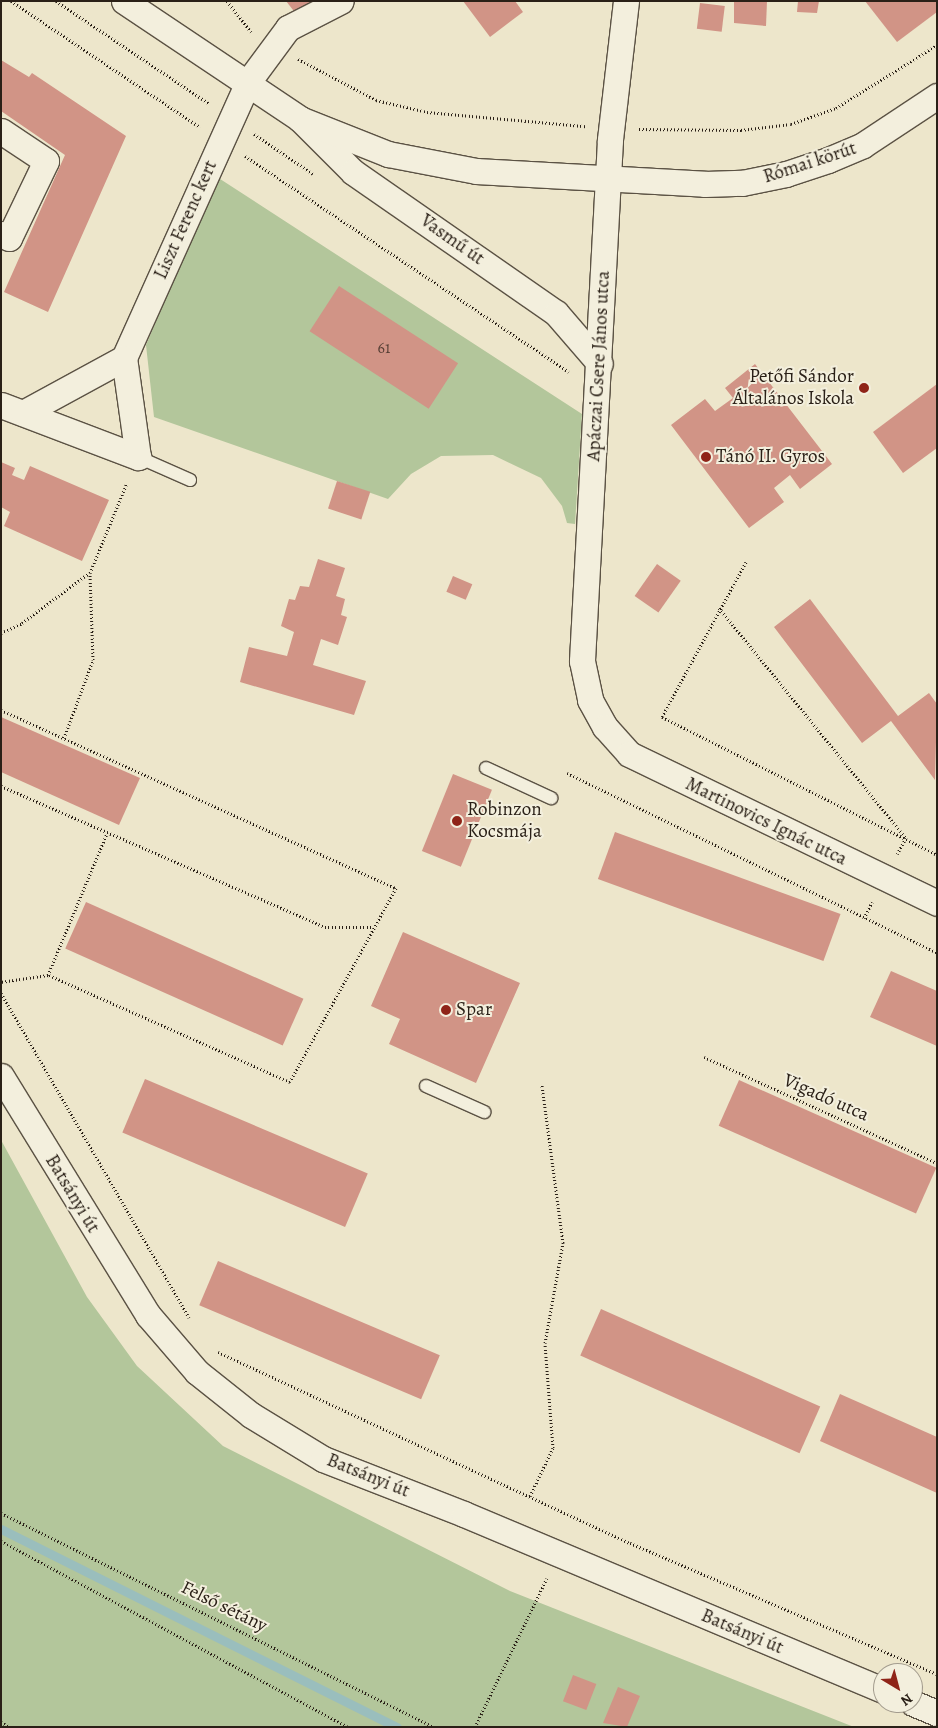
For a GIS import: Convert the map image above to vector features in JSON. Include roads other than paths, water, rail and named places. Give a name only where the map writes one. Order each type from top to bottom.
[{"type":"street","name":"Vasmű út","points":[[124,1],[248,82],[300,119],[353,172],[556,313],[600,364]]},
{"type":"street","name":"Liszt Ferenc kert","points":[[124,358],[248,82],[288,28],[342,1]]},
{"type":"street","name":"Apáczai Csere János utca","points":[[605,726],[590,700],[582,661],[600,364],[608,180],[626,1]]},
{"type":"street","name":"Római körút","points":[[608,180],[705,184],[742,183],[786,174],[863,146],[937,96]]},
{"type":"street","name":"Vasmű út","points":[[300,119],[388,154],[476,171],[608,180]]},
{"type":"street","points":[[1,132],[46,160],[9,238],[1,234]]},
{"type":"street","points":[[124,358],[138,457],[12,409],[124,358]]},
{"type":"street","name":"Martinovics Ignác utca","points":[[605,726],[629,754],[659,771],[937,903]]},
{"type":"street","name":"Batsányi út","points":[[1,1076],[148,1316],[197,1372],[251,1415],[324,1459],[873,1686]]},
{"type":"street","points":[[923,1707],[937,1713]]},
{"type":"lane","points":[[138,457],[190,480]]},
{"type":"lane","points":[[486,768],[551,798]]},
{"type":"lane","points":[[426,1086],[484,1112]]},
{"type":"waterway","points":[[1,1529],[397,1727]]},
{"type":"place","name":"Petőfi Sándor Általános Iskola","points":[[864,388]]},
{"type":"place","name":"Tánó II. Gyros","points":[[706,457]]},
{"type":"place","name":"Robinzon Kocsmája","points":[[457,821]]},
{"type":"place","name":"Spar","points":[[446,1010]]}]
